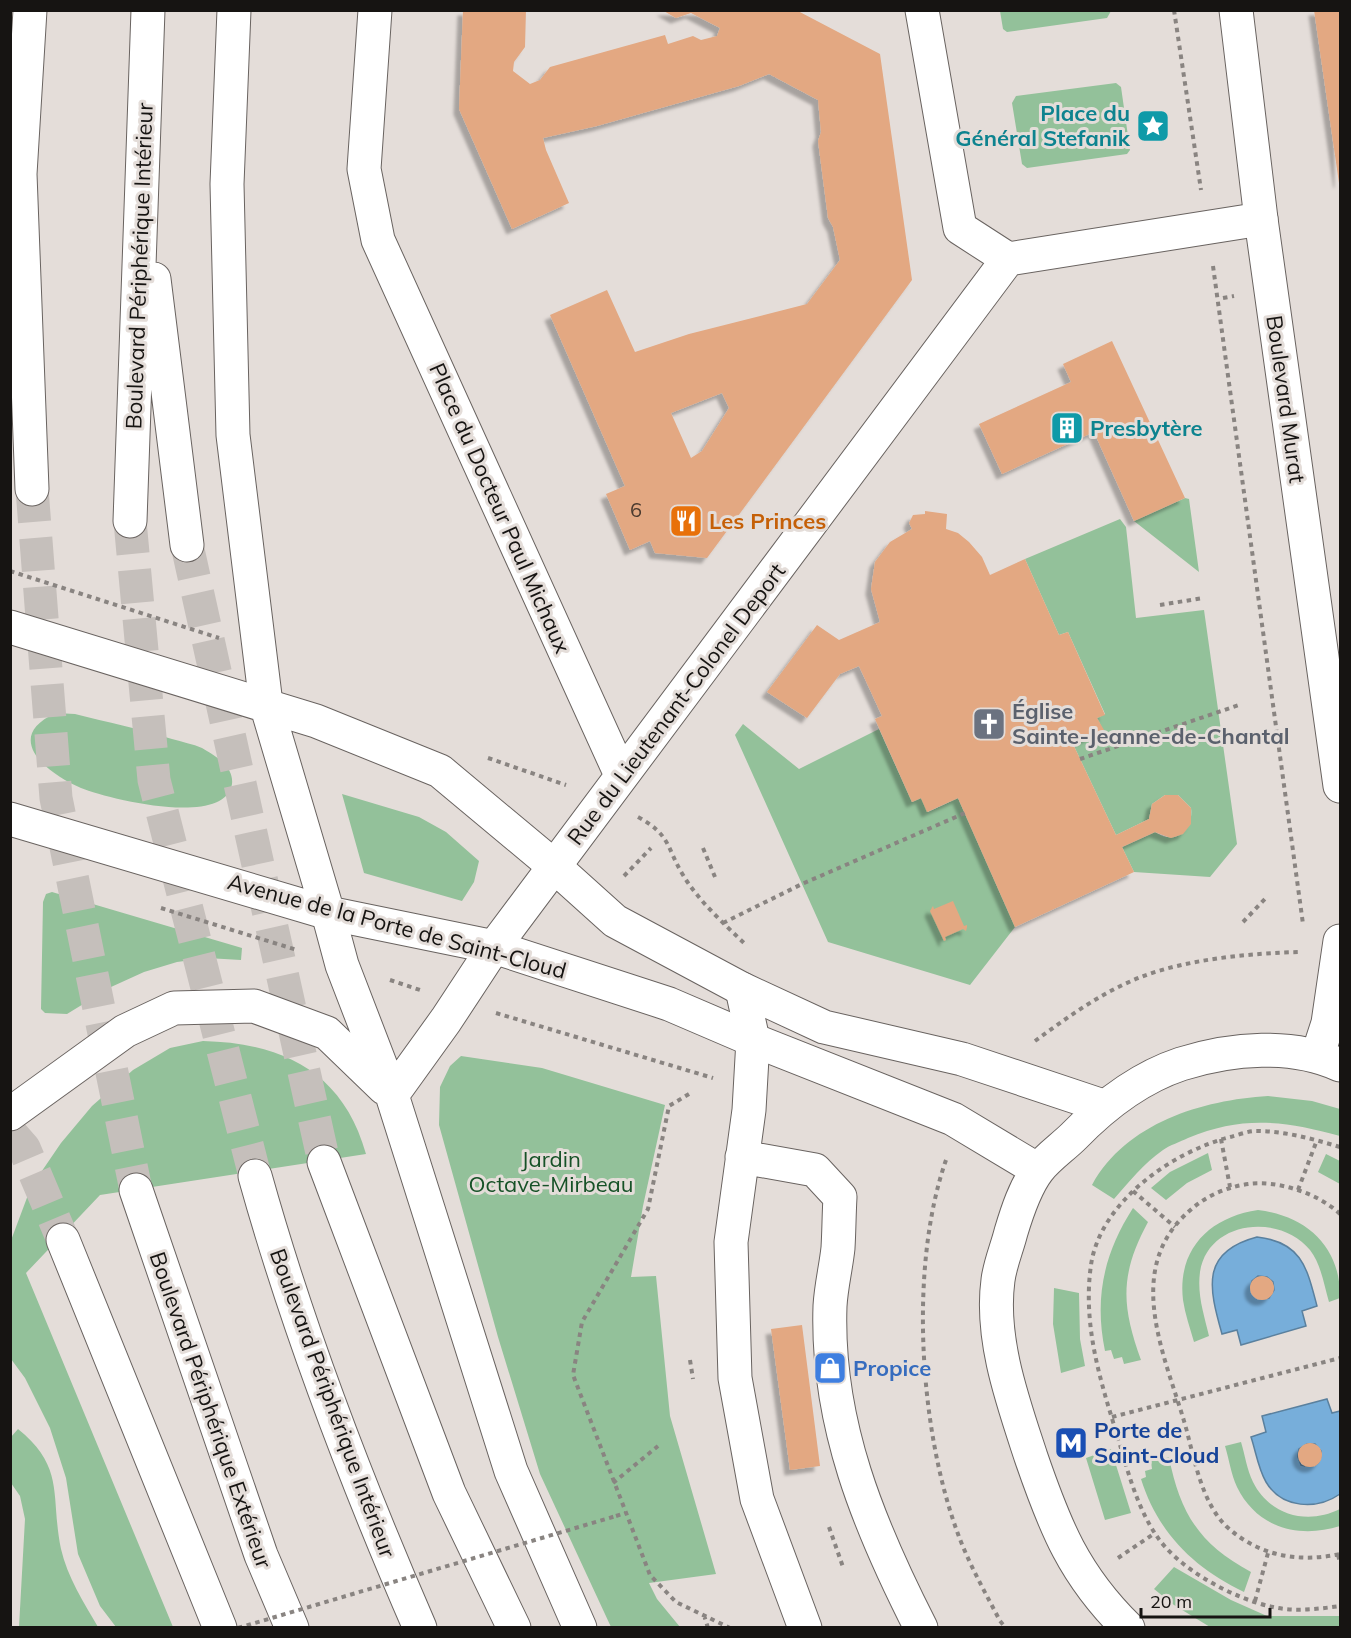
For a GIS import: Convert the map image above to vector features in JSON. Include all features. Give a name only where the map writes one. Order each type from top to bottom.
[{"type":"main road","points":[[30,10],[20,174],[32,489]]},
{"type":"main road","name":"Boulevard Périphérique Intérieur","points":[[130,521],[148,10]]},
{"type":"main road","points":[[234,10],[227,183],[233,435],[266,705],[342,964],[392,1095],[511,1471],[580,1628]]},
{"type":"main road","name":"Place du Docteur Paul Michaux","points":[[375,10],[364,169],[378,240],[621,775]]},
{"type":"main road","points":[[922,10],[960,228],[1008,259],[1261,219]]},
{"type":"main road","name":"Boulevard Murat","points":[[1236,10],[1261,219],[1341,786]]},
{"type":"main road","points":[[141,174],[187,545]]},
{"type":"main road","name":"Rue du Lieutenant-Colonel Deport","points":[[392,1095],[446,1020],[494,947],[1008,259]]},
{"type":"main road","points":[[10,627],[316,721],[440,771],[555,867],[615,921],[742,989],[824,1027],[962,1059],[1103,1106]]},
{"type":"main road","name":"Avenue de la Porte de Saint-Cloud","points":[[10,819],[328,913],[494,947],[669,1004],[753,1040],[953,1119],[1038,1170]]},
{"type":"main road","points":[[1128,1628],[1103,1603],[1082,1576],[1060,1533],[1015,1408],[997,1329],[998,1280],[1020,1205],[1038,1170],[1103,1106],[1157,1072],[1197,1059],[1284,1050],[1329,1059],[1328,1023],[1341,941]]},
{"type":"main road","points":[[742,989],[753,1040],[749,1110],[731,1242],[735,1378],[757,1499],[805,1628]]},
{"type":"main road","points":[[10,1114],[125,1030],[174,1008],[254,1006],[327,1033],[392,1095]]},
{"type":"main road","points":[[742,1156],[815,1170],[840,1197],[838,1247],[830,1306],[842,1425],[865,1510],[887,1562],[921,1628]]},
{"type":"main road","points":[[324,1162],[449,1493],[514,1628]]},
{"type":"main road","name":"Boulevard Périphérique Intérieur","points":[[255,1176],[279,1261],[374,1521],[420,1628]]},
{"type":"main road","name":"Boulevard Périphérique Extérieur","points":[[136,1190],[261,1555],[292,1628]]},
{"type":"main road","points":[[63,1240],[220,1628]]},
{"type":"path","points":[[1174,10],[1203,198]]},
{"type":"path","points":[[1213,263],[1304,928]]},
{"type":"path","points":[[10,571],[214,637]]},
{"type":"path","points":[[1160,605],[1203,598]]},
{"type":"path","points":[[1080,759],[1239,705]]},
{"type":"path","points":[[654,826],[665,836],[684,876],[723,923],[802,884],[965,813]]},
{"type":"path","points":[[620,881],[651,848]]},
{"type":"path","points":[[703,848],[715,877]]},
{"type":"path","points":[[1243,922],[1265,899]]},
{"type":"path","name":"Avenue de la Porte de Saint-Cloud","points":[[152,905],[299,951]]},
{"type":"path","points":[[1028,1046],[1090,1002],[1142,976],[1192,964],[1271,952]]},
{"type":"path","points":[[689,1094],[669,1106],[648,1209],[582,1322],[573,1375],[650,1575],[676,1602],[730,1628]]},
{"type":"path","points":[[1341,1147],[1304,1136],[1254,1131],[1207,1143],[1165,1164],[1133,1191],[1104,1231],[1091,1263],[1089,1305],[1092,1349],[1137,1501],[1155,1533],[1194,1572],[1236,1595],[1273,1607],[1310,1610],[1341,1606]]},
{"type":"path","points":[[1221,1139],[1230,1186]]},
{"type":"path","points":[[1298,1190],[1317,1140]]},
{"type":"path","points":[[1341,1214],[1298,1190],[1262,1182],[1230,1186],[1196,1203],[1160,1248],[1154,1274],[1152,1304],[1206,1497],[1226,1526],[1268,1553],[1308,1558],[1339,1555],[1341,1562]]},
{"type":"path","points":[[936,1188],[928,1236],[921,1333],[932,1429],[958,1533],[1000,1621],[1006,1628]]},
{"type":"path","points":[[1133,1191],[1175,1227]]},
{"type":"path","points":[[1112,1416],[1341,1358]]},
{"type":"path","points":[[613,1483],[658,1446]]},
{"type":"path","points":[[238,1628],[625,1512]]},
{"type":"path","points":[[829,1527],[843,1568]]},
{"type":"path","points":[[1116,1559],[1155,1533]]},
{"type":"path","points":[[10,1535],[10,1574]]},
{"type":"path","points":[[1255,1601],[1268,1553]]},
{"type":"path","points":[[704,1614],[708,1628]]},
{"type":"green space","points":[[1000,11],[1111,11],[1107,18],[1007,32],[1003,29]]},
{"type":"green space","points":[[1116,83],[1121,87],[1130,150],[1127,154],[1027,168],[1022,164],[1012,103],[1016,96]]},
{"type":"green space","points":[[1185,498],[1189,499],[1199,572],[1134,521]]},
{"type":"green space","points":[[1120,519],[1126,527],[1136,618],[1204,610],[1237,844],[1210,877],[1134,872],[1122,847],[1155,832],[1169,837],[1182,834],[1189,823],[1191,808],[1178,795],[1165,795],[1152,804],[1149,819],[1116,835],[1073,744],[1103,730],[1097,718],[1105,714],[1068,632],[1059,635],[1025,559]]},
{"type":"green space","points":[[56,713],[75,714],[202,748],[227,767],[232,784],[225,797],[209,805],[188,808],[139,803],[81,788],[43,764],[35,754],[31,743],[32,733],[40,722]]},
{"type":"green space","points":[[743,724],[799,769],[879,729],[912,802],[921,798],[928,812],[958,798],[1015,927],[970,985],[828,942],[735,735]]},
{"type":"green space","points":[[342,794],[419,817],[446,832],[479,861],[474,882],[462,901],[364,873]]},
{"type":"green space","points":[[52,892],[242,948],[241,960],[207,958],[177,962],[144,972],[111,987],[67,1014],[45,1013],[41,1009],[43,902],[46,894]]},
{"type":"green space","points":[[203,1041],[259,1048],[284,1056],[306,1068],[325,1083],[342,1102],[356,1126],[366,1154],[100,1195],[26,1273],[173,1627],[116,1627],[100,1606],[78,1554],[66,1478],[50,1428],[25,1378],[11,1359],[10,1243],[31,1187],[61,1143],[92,1106],[133,1070],[170,1048]]},
{"type":"green space","name":"Jardin Octave-Mirbeau","points":[[461,1056],[542,1068],[665,1105],[643,1206],[631,1277],[656,1276],[670,1416],[716,1574],[649,1583],[657,1599],[680,1627],[611,1627],[540,1474],[498,1337],[439,1125],[440,1087],[450,1066]]},
{"type":"green space","points":[[1268,1096],[1312,1101],[1340,1109],[1340,1136],[1282,1124],[1246,1123],[1227,1126],[1188,1138],[1166,1148],[1143,1167],[1114,1199],[1092,1185],[1107,1164],[1125,1146],[1145,1131],[1168,1119],[1217,1103]]},
{"type":"green space","points":[[1208,1153],[1212,1170],[1187,1183],[1166,1200],[1151,1188],[1170,1172]]},
{"type":"green space","points":[[1326,1154],[1340,1161],[1340,1184],[1318,1172]]},
{"type":"green space","points":[[1133,1208],[1148,1222],[1132,1258],[1127,1290],[1130,1323],[1141,1360],[1124,1364],[1122,1357],[1114,1359],[1111,1350],[1105,1351],[1101,1294],[1108,1259]]},
{"type":"green space","points":[[1258,1210],[1292,1219],[1318,1237],[1334,1264],[1339,1280],[1340,1298],[1329,1302],[1317,1262],[1310,1250],[1297,1238],[1264,1227],[1230,1232],[1216,1241],[1206,1255],[1200,1272],[1200,1297],[1209,1336],[1194,1342],[1183,1300],[1185,1265],[1191,1251],[1200,1238],[1225,1220]]},
{"type":"green space","points":[[1054,1288],[1079,1293],[1080,1339],[1085,1366],[1061,1373],[1053,1324]]},
{"type":"green space","points":[[18,1429],[33,1443],[50,1470],[61,1549],[67,1569],[98,1627],[19,1627],[25,1519],[20,1496],[11,1483],[11,1437]]},
{"type":"green space","points":[[1241,1442],[1253,1482],[1269,1503],[1280,1510],[1303,1516],[1328,1514],[1340,1509],[1340,1526],[1325,1530],[1295,1530],[1268,1521],[1256,1512],[1245,1501],[1237,1487],[1225,1446]]},
{"type":"green space","points":[[1111,1449],[1131,1513],[1105,1520],[1086,1458]]},
{"type":"green space","points":[[1169,1457],[1179,1495],[1195,1525],[1218,1550],[1251,1572],[1244,1592],[1209,1572],[1194,1560],[1180,1547],[1157,1516],[1141,1479],[1146,1477],[1145,1471],[1152,1469],[1151,1461]]},
{"type":"green space","points":[[1174,1567],[1231,1600],[1267,1616],[1340,1616],[1340,1627],[1210,1627],[1174,1605],[1154,1589]]},
{"type":"water","points":[[1257,1237],[1272,1240],[1293,1251],[1300,1259],[1310,1280],[1317,1306],[1302,1311],[1306,1326],[1241,1345],[1237,1330],[1222,1334],[1214,1302],[1213,1274],[1217,1262],[1226,1252]],"holes":[[[1258,1276],[1267,1277],[1273,1282],[1274,1290],[1269,1298],[1254,1296],[1252,1281]]]},
{"type":"water","points":[[1327,1399],[1332,1413],[1340,1411],[1340,1494],[1321,1503],[1300,1504],[1281,1498],[1273,1491],[1261,1471],[1251,1437],[1266,1432],[1262,1416]],"holes":[[[1307,1444],[1315,1444],[1321,1451],[1319,1462],[1313,1466],[1301,1465],[1298,1457],[1299,1449]]]},
{"type":"building","points":[[463,10],[526,10],[525,47],[514,62],[513,71],[530,84],[540,80],[550,67],[665,35],[668,44],[693,36],[701,40],[717,36],[720,28],[691,13],[676,18],[662,10],[796,10],[880,54],[912,280],[707,558],[655,553],[650,541],[630,550],[606,494],[625,486],[550,315],[607,290],[635,352],[689,334],[807,304],[840,260],[833,227],[828,218],[818,141],[821,132],[818,100],[769,74],[739,86],[597,126],[543,138],[569,203],[512,229],[459,109]],"holes":[[[722,393],[729,408],[702,451],[691,458],[671,413]]]},
{"type":"building","points":[[1314,10],[1340,10],[1339,183]]},
{"type":"building","name":"Presbytère","points":[[1112,341],[1185,498],[1134,521],[1094,432],[1002,474],[979,424],[1071,382],[1063,364]]},
{"type":"building","name":"Église Sainte-Jeanne-de-Chantal","points":[[925,511],[947,514],[946,529],[958,533],[969,542],[982,557],[990,575],[1025,559],[1059,635],[1068,632],[1105,715],[1097,718],[1104,730],[1073,744],[1116,835],[1149,819],[1152,804],[1165,795],[1178,795],[1191,808],[1191,824],[1183,834],[1171,838],[1155,832],[1122,847],[1134,872],[1015,927],[958,798],[927,812],[921,798],[912,802],[875,719],[882,716],[859,666],[840,674],[807,718],[767,692],[817,625],[839,640],[880,622],[871,589],[875,562],[890,542],[912,529],[909,523],[913,515],[925,514]]},
{"type":"building","points":[[953,901],[964,926],[967,925],[967,927],[966,931],[963,929],[945,937],[944,941],[930,911],[933,906],[934,909]]},
{"type":"building","points":[[1262,1276],[1270,1280],[1274,1288],[1270,1296],[1262,1300],[1254,1296],[1250,1288],[1254,1280]]},
{"type":"building","points":[[802,1325],[820,1466],[790,1470],[771,1329]]},
{"type":"building","points":[[1310,1443],[1318,1447],[1322,1455],[1318,1463],[1310,1467],[1302,1463],[1298,1455],[1302,1447]]},
{"type":"tunnel","points":[[32,489],[56,798],[136,1190]]},
{"type":"tunnel","points":[[130,521],[154,780],[255,1176]]},
{"type":"tunnel","points":[[187,545],[324,1162]]},
{"type":"tunnel","points":[[10,1132],[24,1148],[63,1240]]},
{"type":"place","name":"Place du Général Stefanik","points":[[1153,126]]},
{"type":"place","name":"Presbytère","points":[[1067,428]]},
{"type":"place","name":"Les Princes","points":[[686,521]]},
{"type":"place","name":"Église Sainte-Jeanne-de-Chantal","points":[[989,724]]},
{"type":"place","name":"Propice","points":[[830,1368]]},
{"type":"place","name":"Porte de Saint-Cloud","points":[[1071,1443]]}]
